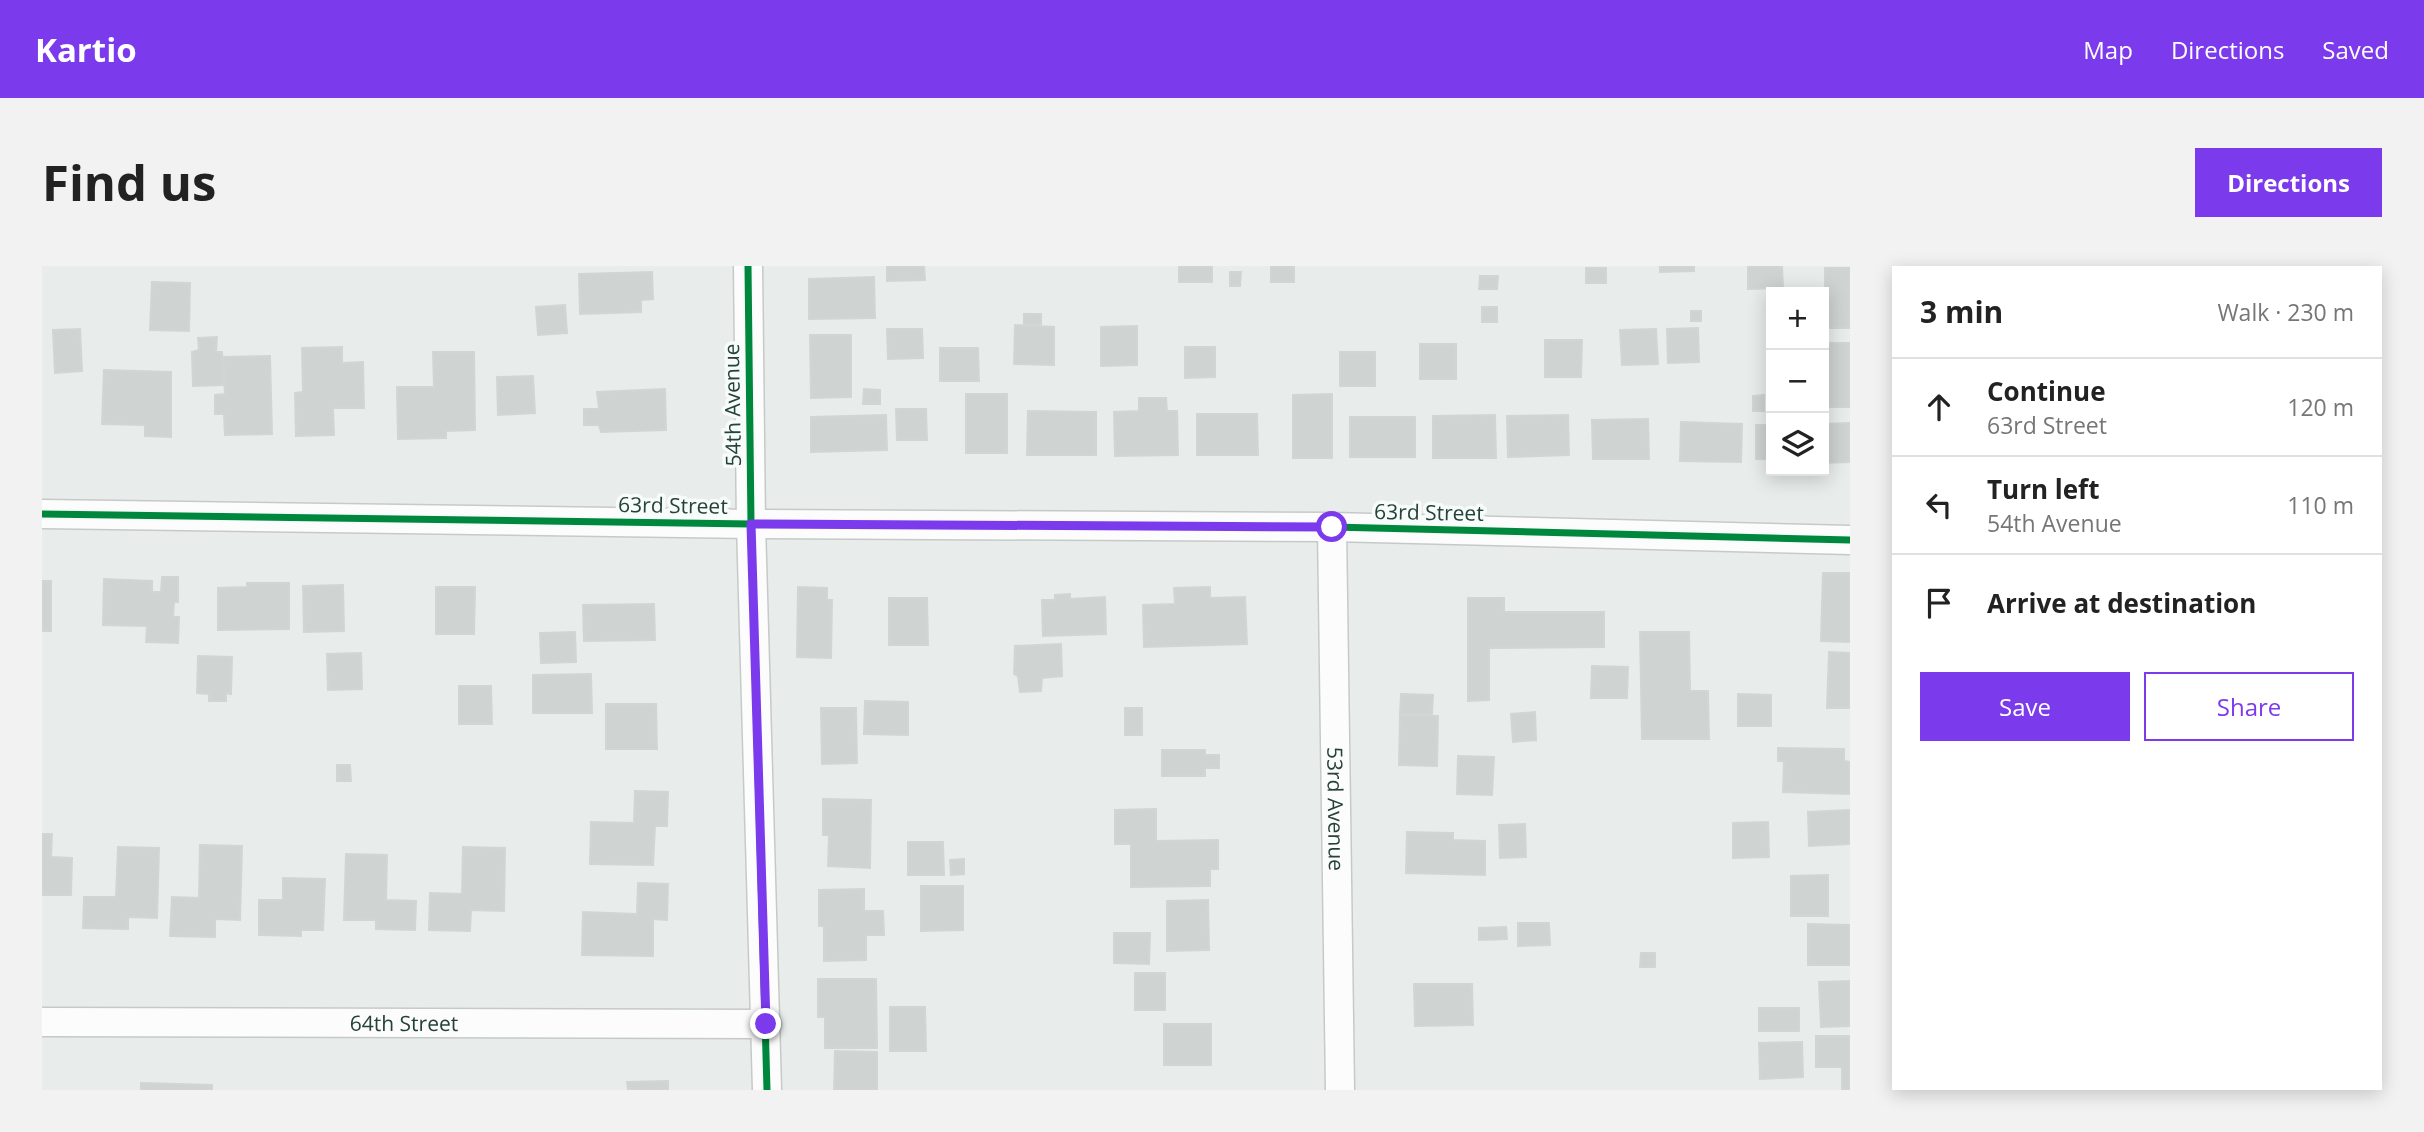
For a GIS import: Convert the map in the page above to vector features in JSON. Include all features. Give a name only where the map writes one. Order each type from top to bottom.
[{"type":"street","name":"54th Avenue","points":[[748,266],[751,524],[767,1090]]},
{"type":"street","name":"63rd Street","points":[[42,514],[751,524],[1332,527],[1850,540]]},
{"type":"street","name":"53rd Avenue","points":[[1332,527],[1340,1090]]},
{"type":"street","name":"64th Street","points":[[42,1021],[766,1024]]},
{"type":"building","points":[[887,266],[924,266],[925,280],[887,281]]},
{"type":"building","points":[[1179,266],[1212,266],[1212,282],[1179,282]]},
{"type":"building","points":[[1271,266],[1294,266],[1294,282],[1271,282]]},
{"type":"building","points":[[1660,266],[1694,266],[1694,271],[1660,272]]},
{"type":"building","points":[[1748,266],[1782,266],[1783,287],[1748,289]]},
{"type":"building","points":[[1586,268],[1606,268],[1606,283],[1586,283]]},
{"type":"building","points":[[1825,268],[1850,268],[1850,328],[1829,328],[1829,287],[1825,287]]},
{"type":"building","points":[[652,272],[653,299],[641,300],[641,312],[580,314],[579,274]]},
{"type":"building","points":[[1230,272],[1241,272],[1240,286],[1230,286]]},
{"type":"building","points":[[1480,276],[1498,276],[1497,289],[1479,289]]},
{"type":"building","points":[[874,277],[875,318],[809,319],[809,279]]},
{"type":"building","points":[[152,282],[190,283],[189,331],[150,330]]},
{"type":"building","points":[[565,305],[567,333],[538,335],[536,307]]},
{"type":"building","points":[[1482,307],[1497,307],[1497,322],[1482,322]]},
{"type":"building","points":[[1691,311],[1701,311],[1701,321],[1691,321]]},
{"type":"building","points":[[1024,314],[1041,314],[1041,324],[1024,324]]},
{"type":"building","points":[[1015,325],[1054,327],[1054,365],[1014,364]]},
{"type":"building","points":[[1137,326],[1137,365],[1101,366],[1101,327]]},
{"type":"building","points":[[1698,328],[1699,362],[1668,363],[1667,329]]},
{"type":"building","points":[[80,329],[82,371],[55,373],[53,330]]},
{"type":"building","points":[[887,329],[922,329],[923,358],[888,359]]},
{"type":"building","points":[[1656,329],[1658,364],[1622,365],[1620,330]]},
{"type":"building","points":[[810,335],[851,335],[851,397],[811,398]]},
{"type":"building","points":[[217,337],[216,352],[222,352],[224,385],[193,386],[192,352],[199,350],[198,338]]},
{"type":"building","points":[[1545,340],[1582,340],[1581,377],[1545,377]]},
{"type":"building","points":[[1829,343],[1850,343],[1850,407],[1829,407]]},
{"type":"building","points":[[1420,344],[1456,344],[1456,379],[1420,379]]},
{"type":"building","points":[[342,347],[342,363],[363,362],[364,408],[333,408],[334,435],[296,436],[295,393],[303,392],[302,348]]},
{"type":"building","points":[[1185,347],[1215,347],[1215,377],[1185,378]]},
{"type":"building","points":[[940,348],[978,348],[979,381],[940,381]]},
{"type":"building","points":[[433,352],[474,352],[475,430],[446,431],[446,438],[398,439],[397,387],[434,387]]},
{"type":"building","points":[[1340,352],[1375,352],[1375,386],[1340,386]]},
{"type":"building","points":[[270,356],[272,434],[225,435],[224,414],[215,414],[215,395],[225,394],[223,357]]},
{"type":"building","points":[[104,370],[171,372],[171,437],[145,436],[145,425],[102,424]]},
{"type":"building","points":[[533,376],[535,413],[498,415],[497,377]]},
{"type":"building","points":[[665,389],[666,430],[601,432],[599,425],[584,425],[584,409],[599,409],[597,392]]},
{"type":"building","points":[[864,389],[880,390],[880,404],[863,404]]},
{"type":"building","points":[[966,394],[1007,394],[1007,453],[966,453]]},
{"type":"building","points":[[1332,394],[1332,458],[1293,458],[1293,395]]},
{"type":"building","points":[[1764,395],[1764,411],[1753,411],[1753,396]]},
{"type":"building","points":[[1139,398],[1166,398],[1167,411],[1177,411],[1178,455],[1115,456],[1114,412],[1139,411]]},
{"type":"building","points":[[896,409],[926,409],[927,440],[897,440]]},
{"type":"building","points":[[1028,411],[1096,412],[1096,455],[1027,455]]},
{"type":"building","points":[[1197,414],[1257,414],[1258,455],[1197,455]]},
{"type":"building","points":[[886,415],[887,450],[811,452],[811,417]]},
{"type":"building","points":[[1495,415],[1496,458],[1433,458],[1433,416]]},
{"type":"building","points":[[1568,415],[1569,455],[1508,457],[1507,416]]},
{"type":"building","points":[[1350,417],[1415,417],[1415,457],[1350,457]]},
{"type":"building","points":[[1648,419],[1649,459],[1593,459],[1592,420]]},
{"type":"building","points":[[1681,422],[1742,424],[1741,462],[1680,461]]},
{"type":"building","points":[[1850,423],[1850,462],[1829,463],[1829,424]]},
{"type":"building","points":[[1756,425],[1766,425],[1766,459],[1756,459]]},
{"type":"building","points":[[1823,573],[1850,573],[1850,642],[1821,641]]},
{"type":"building","points":[[162,577],[178,577],[178,602],[174,602],[173,617],[179,617],[178,643],[146,642],[147,626],[103,625],[104,579],[152,581],[152,592],[161,592]]},
{"type":"building","points":[[42,581],[51,581],[51,631],[42,631]]},
{"type":"building","points":[[247,583],[289,583],[289,629],[218,630],[218,588],[247,587]]},
{"type":"building","points":[[343,585],[344,631],[304,632],[303,586]]},
{"type":"building","points":[[436,587],[475,587],[474,634],[436,634]]},
{"type":"building","points":[[798,587],[827,588],[827,600],[832,600],[831,658],[797,657]]},
{"type":"building","points":[[1210,587],[1210,598],[1245,597],[1247,644],[1144,647],[1143,605],[1175,604],[1174,588]]},
{"type":"building","points":[[1070,594],[1070,599],[1105,597],[1106,634],[1043,636],[1042,600],[1055,600],[1055,595]]},
{"type":"building","points":[[889,598],[927,598],[928,645],[889,645]]},
{"type":"building","points":[[1468,598],[1504,598],[1504,612],[1604,612],[1604,647],[1489,648],[1489,700],[1468,701]]},
{"type":"building","points":[[654,604],[655,640],[584,641],[583,605]]},
{"type":"building","points":[[575,632],[576,662],[541,663],[540,633]]},
{"type":"building","points":[[1640,632],[1689,632],[1690,691],[1708,691],[1709,739],[1642,739]]},
{"type":"building","points":[[1061,644],[1062,676],[1042,678],[1041,691],[1020,692],[1018,676],[1014,674],[1015,646]]},
{"type":"building","points":[[1829,652],[1850,653],[1850,708],[1827,708]]},
{"type":"building","points":[[361,653],[362,689],[328,690],[327,654]]},
{"type":"building","points":[[198,656],[232,657],[231,694],[226,693],[226,701],[209,701],[209,694],[197,693]]},
{"type":"building","points":[[1592,666],[1628,667],[1627,698],[1591,698]]},
{"type":"building","points":[[591,674],[592,713],[533,713],[533,675]]},
{"type":"building","points":[[459,686],[491,686],[492,724],[459,724]]},
{"type":"building","points":[[1401,694],[1433,695],[1432,714],[1400,714]]},
{"type":"building","points":[[1738,694],[1771,695],[1771,726],[1738,726]]},
{"type":"building","points":[[865,701],[908,702],[908,735],[864,734]]},
{"type":"building","points":[[606,704],[656,704],[657,749],[606,749]]},
{"type":"building","points":[[821,708],[856,708],[857,763],[822,764]]},
{"type":"building","points":[[1125,708],[1142,708],[1142,735],[1125,735]]},
{"type":"building","points":[[1535,712],[1536,740],[1513,742],[1511,714]]},
{"type":"building","points":[[1400,715],[1438,716],[1437,766],[1399,765]]},
{"type":"building","points":[[1778,748],[1844,749],[1844,761],[1850,762],[1850,794],[1783,792],[1784,761],[1778,761]]},
{"type":"building","points":[[1162,750],[1205,750],[1205,755],[1219,755],[1219,768],[1205,768],[1205,776],[1162,776]]},
{"type":"building","points":[[1458,756],[1494,757],[1492,795],[1457,794]]},
{"type":"building","points":[[337,765],[350,765],[351,781],[337,781]]},
{"type":"building","points":[[635,791],[668,792],[667,826],[655,826],[653,865],[590,864],[591,822],[634,823]]},
{"type":"building","points":[[823,799],[871,800],[870,868],[828,866],[829,835],[823,835]]},
{"type":"building","points":[[1156,809],[1156,841],[1218,840],[1218,869],[1210,869],[1210,886],[1131,887],[1131,844],[1115,844],[1115,810]]},
{"type":"building","points":[[1850,810],[1850,844],[1809,846],[1808,812]]},
{"type":"building","points":[[1768,822],[1769,857],[1733,858],[1733,823]]},
{"type":"building","points":[[1525,824],[1526,857],[1500,858],[1499,825]]},
{"type":"building","points":[[1407,832],[1453,833],[1453,840],[1485,841],[1485,875],[1406,873]]},
{"type":"building","points":[[42,834],[52,834],[51,857],[72,858],[71,895],[42,895]]},
{"type":"building","points":[[908,842],[943,842],[944,875],[908,875]]},
{"type":"building","points":[[200,845],[242,846],[240,920],[215,919],[215,937],[170,936],[172,897],[199,898]]},
{"type":"building","points":[[118,847],[159,848],[157,918],[128,917],[128,929],[83,928],[84,897],[116,897]]},
{"type":"building","points":[[463,847],[505,848],[504,911],[471,910],[470,931],[429,930],[430,893],[462,894]]},
{"type":"building","points":[[346,854],[387,855],[386,900],[416,901],[415,930],[376,929],[376,920],[344,920]]},
{"type":"building","points":[[964,859],[964,874],[951,875],[950,860]]},
{"type":"building","points":[[1828,875],[1828,916],[1791,916],[1791,876]]},
{"type":"building","points":[[283,878],[325,879],[323,930],[301,930],[301,936],[259,935],[259,900],[283,900]]},
{"type":"building","points":[[638,883],[668,884],[667,920],[653,919],[653,956],[582,955],[583,912],[637,914]]},
{"type":"building","points":[[921,886],[963,886],[963,930],[921,931]]},
{"type":"building","points":[[864,889],[864,911],[883,911],[884,935],[866,935],[866,960],[824,961],[824,926],[819,926],[819,890]]},
{"type":"building","points":[[1208,900],[1209,950],[1167,951],[1167,901]]},
{"type":"building","points":[[1518,923],[1549,923],[1550,945],[1518,946]]},
{"type":"building","points":[[1808,924],[1850,925],[1850,965],[1808,965]]},
{"type":"building","points":[[1506,927],[1507,939],[1479,940],[1479,928]]},
{"type":"building","points":[[1114,933],[1150,933],[1149,964],[1114,963]]},
{"type":"building","points":[[1641,953],[1655,953],[1655,967],[1640,967]]},
{"type":"building","points":[[1135,973],[1165,973],[1165,1010],[1135,1010]]},
{"type":"building","points":[[818,979],[876,979],[877,1048],[825,1048],[825,1017],[818,1017]]},
{"type":"building","points":[[1850,981],[1850,1026],[1821,1027],[1819,982]]},
{"type":"building","points":[[1414,984],[1472,984],[1473,1025],[1415,1026]]},
{"type":"building","points":[[890,1007],[925,1007],[926,1051],[890,1051]]},
{"type":"building","points":[[1759,1008],[1799,1008],[1799,1031],[1759,1031]]},
{"type":"building","points":[[1164,1024],[1211,1024],[1211,1065],[1164,1065]]},
{"type":"building","points":[[1816,1036],[1850,1036],[1850,1090],[1842,1090],[1842,1067],[1816,1067]]},
{"type":"building","points":[[1802,1042],[1803,1077],[1760,1079],[1759,1043]]},
{"type":"building","points":[[835,1051],[877,1052],[877,1090],[834,1090]]},
{"type":"building","points":[[668,1081],[668,1090],[628,1090],[627,1082]]},
{"type":"building","points":[[141,1083],[212,1085],[212,1090],[141,1090]]},
{"type":"cycle path","points":[[748,266],[751,524],[767,1090]]},
{"type":"cycle path","points":[[42,514],[751,524],[1332,527],[1850,540]]},
{"type":"route","points":[[766,1024],[751,524],[1332,527]]}]
